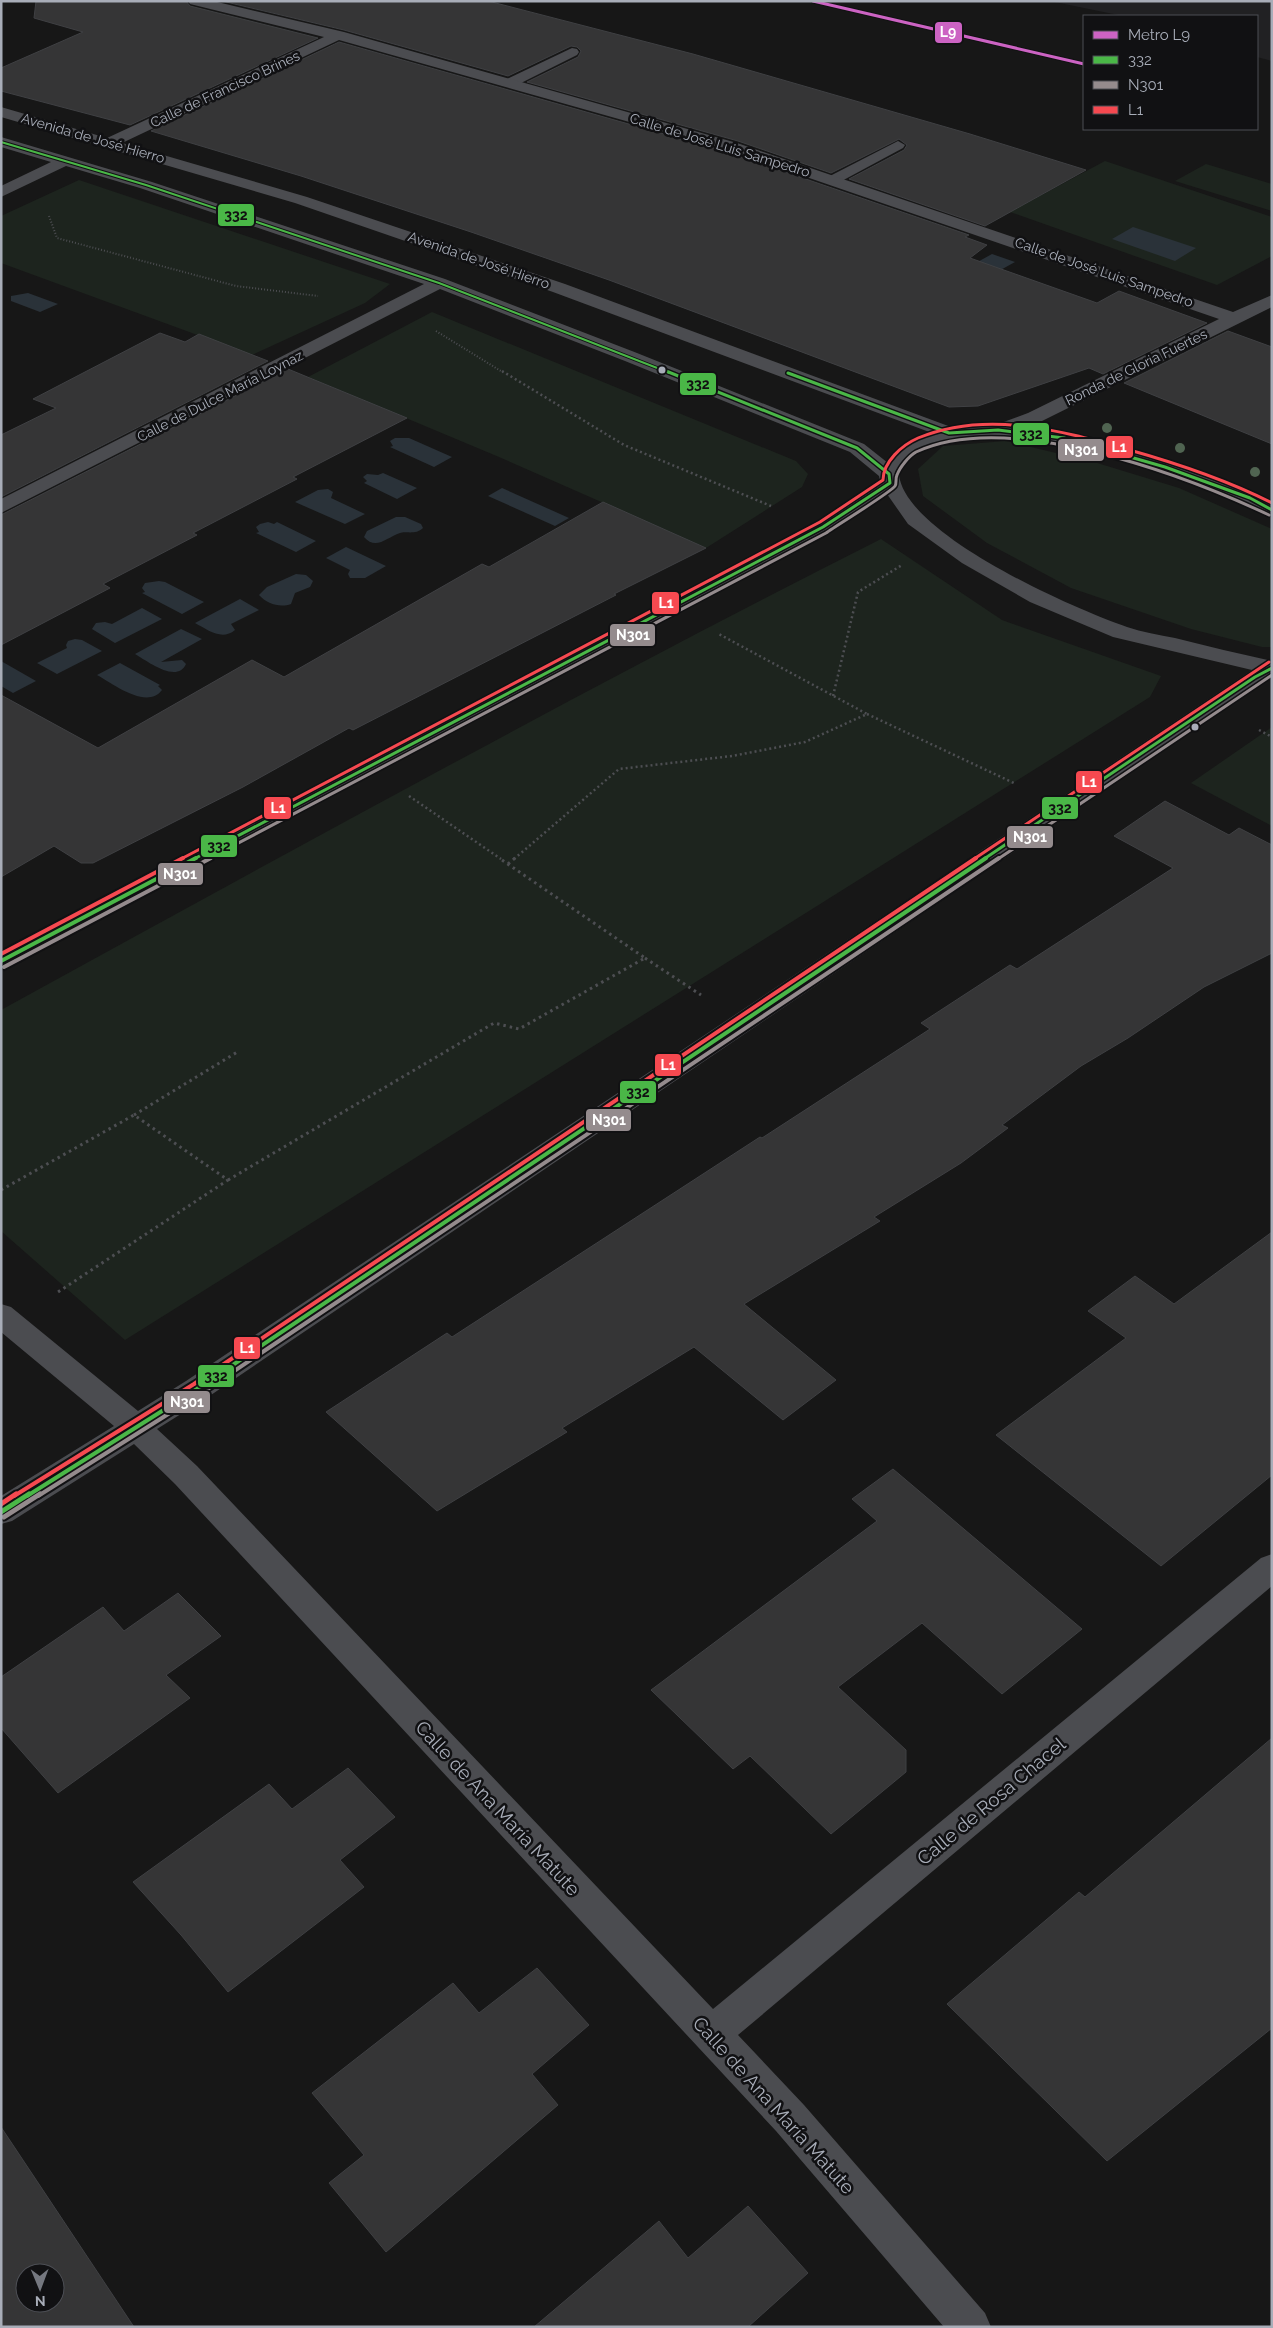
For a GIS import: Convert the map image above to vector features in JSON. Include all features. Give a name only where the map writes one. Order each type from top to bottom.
[{"type":"street","name":"Calle de José Luis Sampedro","points":[[195,1],[219,4],[338,35],[731,146],[1235,319]]},
{"type":"street","name":"Calle de Francisco Brines","points":[[111,142],[338,35]]},
{"type":"street","name":"Avenida de José Hierro","points":[[1,112],[111,142],[301,200],[558,288],[949,433]]},
{"type":"street","name":"Avenida de José Hierro","points":[[1,142],[67,160],[439,283],[631,356],[857,448],[890,479],[915,520],[969,558],[1037,598],[1121,632],[1272,668]]},
{"type":"street","points":[[1,192],[67,160]]},
{"type":"street","name":"Calle de Dulce María Loynaz","points":[[1,507],[439,283]]},
{"type":"street","name":"Ronda de Gloria Fuertes","points":[[998,430],[1035,417],[1272,300]]},
{"type":"street","points":[[1,960],[823,527],[890,479],[910,448],[949,433],[998,430],[1064,438],[1165,467],[1250,498],[1272,510]]},
{"type":"street","points":[[1,1512],[206,1384],[1255,677],[1272,668]]},
{"type":"street","name":"Calle de Ana María Matute","points":[[1,1314],[137,1428],[186,1476],[790,2118],[971,2327]]},
{"type":"street","name":"Calle de Rosa Chacel","points":[[710,2035],[1272,1567]]},
{"type":"lane","points":[[510,83],[572,52]]},
{"type":"lane","points":[[833,180],[898,145]]},
{"type":"path","points":[[48,214],[57,238],[236,286],[325,298]]},
{"type":"path","points":[[433,329],[624,445],[773,507]]},
{"type":"path","points":[[833,696],[858,592],[909,561]]},
{"type":"path","points":[[715,632],[867,714],[1019,786]]},
{"type":"path","points":[[508,864],[619,768],[732,756],[805,742],[867,714]]},
{"type":"path","points":[[1254,728],[1272,737]]},
{"type":"path","points":[[401,791],[708,999]]},
{"type":"path","points":[[55,1294],[228,1180],[494,1023],[520,1029],[645,958]]},
{"type":"path","points":[[1,1190],[134,1115],[239,1051]]},
{"type":"path","points":[[134,1115],[228,1180]]},
{"type":"shaded area","points":[[1050,1],[1272,1],[1272,61],[1258,57],[1258,15],[1118,15]]},
{"type":"shaded area","points":[[1105,161],[1272,217],[1272,256],[1217,285],[1010,212]]},
{"type":"shaded area","points":[[1206,164],[1272,184],[1272,211],[1175,181]]},
{"type":"shaded area","points":[[79,180],[390,284],[365,303],[252,355],[1,263],[1,216]]},
{"type":"shaded area","points":[[1133,227],[1196,248],[1175,261],[1112,239]]},
{"type":"shaded area","points":[[992,254],[1015,262],[986,278],[963,270]]},
{"type":"shaded area","points":[[28,293],[58,304],[40,312],[11,301],[11,296]]},
{"type":"shaded area","points":[[432,312],[796,461],[808,474],[802,487],[706,548],[499,457],[308,377]]},
{"type":"shaded area","points":[[395,438],[409,438],[452,457],[434,467],[390,447],[393,446],[390,441]]},
{"type":"shaded area","points":[[1006,441],[1094,462],[1179,488],[1272,529],[1272,647],[1262,647],[1191,629],[1071,588],[987,543],[923,496],[918,469],[943,446]]},
{"type":"shaded area","points":[[383,473],[417,488],[397,499],[364,483],[367,481],[363,477],[367,474],[378,475]]},
{"type":"shaded area","points":[[502,488],[569,518],[555,526],[488,496]]},
{"type":"shaded area","points":[[328,489],[333,492],[331,498],[365,514],[345,524],[295,502],[318,490]]},
{"type":"shaded area","points":[[396,517],[405,517],[421,524],[423,528],[415,532],[400,533],[377,543],[368,541],[364,537],[367,531]]},
{"type":"shaded area","points":[[268,522],[274,524],[277,522],[316,541],[296,552],[256,533],[259,532],[256,527]]},
{"type":"shaded area","points":[[881,539],[1002,620],[1161,676],[1150,697],[125,1340],[1,1231],[1,1010],[329,830],[659,653]]},
{"type":"shaded area","points":[[346,547],[386,566],[365,578],[350,578],[348,574],[350,570],[326,558]]},
{"type":"shaded area","points":[[296,574],[306,575],[313,581],[310,587],[295,593],[291,604],[282,606],[274,604],[266,601],[259,595],[267,587]]},
{"type":"shaded area","points":[[165,582],[204,602],[182,614],[142,593],[145,592],[142,588],[145,583]]},
{"type":"shaded area","points":[[240,599],[259,610],[231,624],[235,630],[230,633],[225,635],[215,633],[195,623]]},
{"type":"shaded area","points":[[142,608],[162,619],[115,643],[92,629],[96,623],[105,622],[112,624]]},
{"type":"shaded area","points":[[181,629],[202,639],[161,662],[182,660],[186,664],[182,670],[176,672],[162,669],[135,654]]},
{"type":"shaded area","points":[[82,640],[102,651],[57,674],[37,663],[67,648],[68,641]]},
{"type":"shaded area","points":[[1,661],[36,681],[13,693],[1,686]]},
{"type":"shaded area","points":[[120,663],[160,685],[158,686],[162,690],[156,695],[148,697],[139,696],[121,689],[97,675]]},
{"type":"shaded area","points":[[1272,727],[1272,826],[1191,783]]},
{"type":"building","points":[[36,1],[186,1],[190,6],[318,38],[130,125],[1,91],[1,68],[83,32],[34,18]]},
{"type":"building","points":[[222,1],[488,1],[693,54],[970,134],[1086,170],[985,226],[849,179],[904,150],[907,145],[899,139],[831,173],[738,141],[527,82],[578,57],[581,51],[577,47],[571,46],[508,76],[344,30]]},
{"type":"building","points":[[339,42],[724,151],[969,235],[965,237],[987,245],[970,258],[1097,303],[1119,291],[1207,323],[1103,374],[1089,368],[978,406],[949,407],[609,280],[471,232],[301,176],[151,131]]},
{"type":"building","points":[[1228,331],[1272,347],[1272,444],[1124,383]]},
{"type":"building","points":[[160,333],[185,342],[199,334],[268,361],[1,497],[1,435],[56,408],[33,399]]},
{"type":"building","points":[[288,369],[407,418],[293,477],[297,479],[193,533],[197,535],[103,584],[110,588],[1,645],[1,515]]},
{"type":"building","points":[[603,502],[706,548],[353,730],[349,728],[243,787],[93,863],[81,863],[54,846],[1,877],[1,695],[98,748],[252,660],[284,677],[482,564],[489,567]]},
{"type":"building","points":[[1165,801],[1229,835],[1239,828],[1272,845],[1272,953],[1204,987],[1128,1038],[1081,1066],[1002,1125],[1008,1128],[961,1163],[874,1217],[880,1221],[744,1304],[836,1380],[783,1420],[694,1347],[562,1428],[567,1432],[437,1511],[326,1412],[447,1333],[452,1337],[930,1029],[921,1023],[1010,965],[1017,969],[1173,868],[1114,836]]},
{"type":"building","points":[[1272,1232],[1272,1475],[1161,1566],[996,1435],[1126,1338],[1088,1311],[1135,1276],[1174,1304]]},
{"type":"building","points":[[893,1469],[1082,1629],[1002,1694],[922,1623],[838,1687],[906,1750],[906,1772],[831,1834],[750,1756],[733,1769],[651,1690],[877,1521],[852,1499]]},
{"type":"building","points":[[178,1593],[221,1636],[166,1675],[190,1698],[58,1793],[1,1728],[1,1677],[103,1607],[124,1631]]},
{"type":"building","points":[[1272,1738],[1272,2028],[1107,2161],[947,2004],[1079,1892],[1085,1897]]},
{"type":"building","points":[[348,1768],[395,1817],[340,1860],[364,1887],[228,1992],[181,1935],[133,1882],[269,1784],[292,1809]]},
{"type":"building","points":[[537,1968],[589,2025],[532,2074],[558,2105],[386,2252],[329,2183],[364,2155],[312,2093],[453,1983],[479,2013]]},
{"type":"building","points":[[1,2127],[134,2327],[1,2327]]},
{"type":"building","points":[[748,2206],[808,2273],[748,2327],[534,2327],[659,2221],[688,2258]]},
{"type":"metro line","name":"L9","points":[[813,1],[1083,64]]},
{"type":"transit line","name":"332","points":[[1,142],[146,185],[439,283],[631,357],[857,448],[889,474],[890,483],[823,527],[1,961]]},
{"type":"transit line","name":"332","points":[[788,373],[949,433],[998,430],[1064,438],[1165,467],[1250,498],[1272,510]]},
{"type":"transit line","name":"L1","points":[[1,954],[820,522],[883,480],[886,468],[902,448],[928,434],[954,427],[980,424],[1006,424],[1059,432],[1188,468],[1240,487],[1272,503]]},
{"type":"transit line","name":"N301","points":[[4,967],[826,533],[894,487],[899,471],[915,453],[948,441],[991,438],[1040,442],[1092,452],[1145,466],[1194,483],[1236,499],[1269,515]]},
{"type":"transit line","name":"L1","points":[[1,1504],[194,1384],[1269,662]]},
{"type":"transit line","name":"332","points":[[1,1512],[197,1389],[1255,677],[1272,668]]},
{"type":"transit line","name":"N301","points":[[4,1517],[200,1394],[1272,675]]}]
